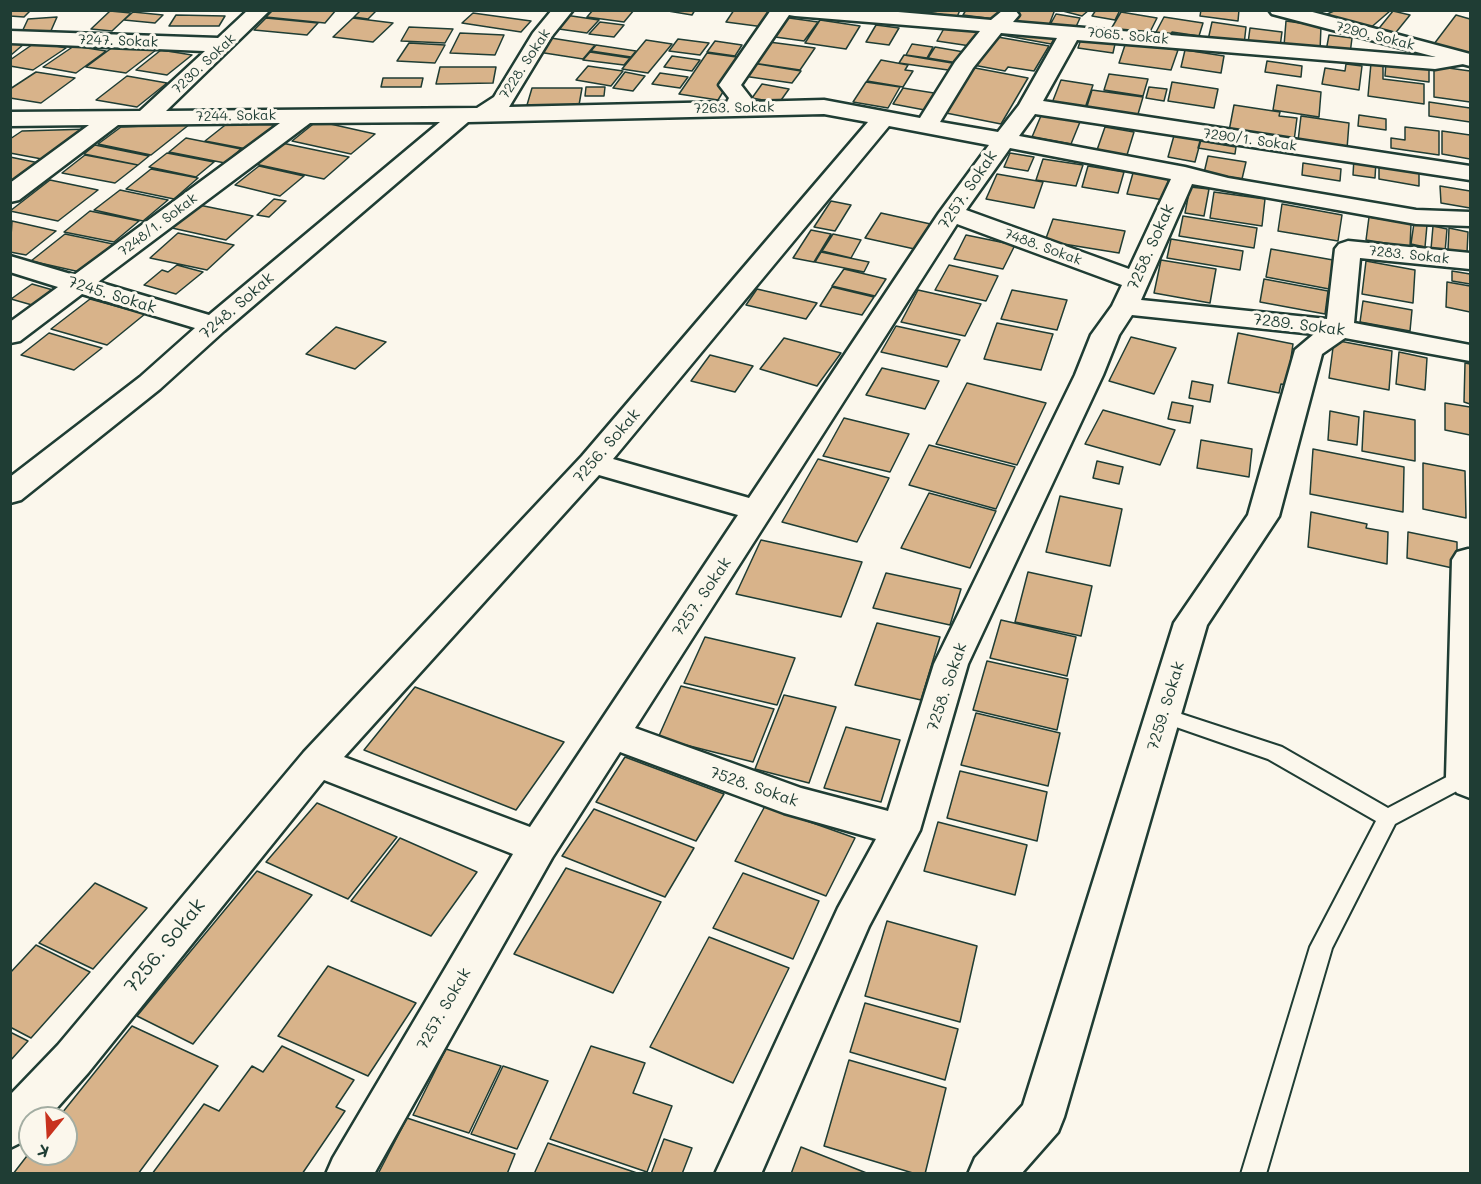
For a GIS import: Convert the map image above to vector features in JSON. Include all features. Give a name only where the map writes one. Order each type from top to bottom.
[{"type":"street","name":"7230. Sokak","points":[[147,117],[260,10]]},
{"type":"street","name":"7228. Sokak","points":[[473,115],[503,101],[543,33],[563,10]]},
{"type":"street","points":[[736,108],[740,98],[730,85],[783,10]]},
{"type":"street","name":"7065. Sokak","points":[[795,10],[1071,31],[1435,63],[1466,59]]},
{"type":"street","points":[[926,126],[959,72],[997,25],[1016,10]]},
{"type":"street","name":"7290. Sokak","points":[[1279,10],[1308,13],[1466,59]]},
{"type":"street","name":"7257. Sokak","points":[[350,1173],[538,847],[951,213],[1029,106],[1071,31]]},
{"type":"street","name":"7247. Sokak","points":[[10,37],[225,45]]},
{"type":"street","name":"7290/1. Sokak","points":[[1029,106],[1470,173]]},
{"type":"street","name":"7263. Sokak","points":[[473,115],[824,107],[1185,174],[1228,185],[1416,217],[1470,219]]},
{"type":"street","name":"7248/1. Sokak","points":[[10,335],[306,115]]},
{"type":"street","name":"7244. Sokak","points":[[10,119],[473,115]]},
{"type":"street","name":"7248. Sokak","points":[[10,493],[150,382],[214,325],[473,115]]},
{"type":"street","points":[[10,195],[114,117]]},
{"type":"street","name":"7256. Sokak","points":[[10,1127],[73,1059],[317,762],[593,463],[884,118]]},
{"type":"street","name":"7258. Sokak","points":[[738,1173],[852,920],[901,830],[951,664],[1089,375],[1105,335],[1130,294],[1185,174]]},
{"type":"street","name":"7488. Sokak","points":[[951,213],[1130,294]]},
{"type":"street","name":"7283. Sokak","points":[[1340,329],[1348,249],[1470,261]]},
{"type":"street","name":"7245. Sokak","points":[[10,264],[214,325]]},
{"type":"street","name":"7289. Sokak","points":[[1130,294],[1470,353]]},
{"type":"street","name":"7259. Sokak","points":[[991,1173],[1042,1117],[1191,623],[1263,516],[1309,350],[1340,329]]},
{"type":"street","points":[[593,463],[759,511]]},
{"type":"street","points":[[1468,780],[1469,560]]},
{"type":"street","name":"7528. Sokak","points":[[610,734],[797,802],[901,830]]},
{"type":"street","points":[[317,762],[538,847]]},
{"type":"lane","points":[[1163,715],[1275,753],[1388,818]]},
{"type":"lane","points":[[1253,1173],[1321,947],[1388,818],[1468,780]]},
{"type":"building","points":[[10,10],[31,10],[24,17],[10,16]]},
{"type":"building","points":[[273,10],[336,10],[325,23],[266,17]]},
{"type":"building","points":[[361,10],[377,10],[368,19],[354,17]]},
{"type":"building","points":[[593,10],[634,10],[624,22],[587,17]]},
{"type":"building","points":[[662,10],[695,10],[692,15]]},
{"type":"building","points":[[734,10],[774,10],[764,27],[726,22]]},
{"type":"building","points":[[928,10],[960,10],[957,17],[927,12]]},
{"type":"building","points":[[966,10],[1013,10],[1002,20],[963,15]]},
{"type":"building","points":[[1052,10],[1054,12],[1049,25],[1016,21],[1020,11]]},
{"type":"building","points":[[1059,10],[1089,10],[1082,16]]},
{"type":"building","points":[[1096,10],[1120,10],[1115,20],[1092,16]]},
{"type":"building","points":[[1201,10],[1239,10],[1238,21],[1200,16]]},
{"type":"building","points":[[1336,10],[1390,11],[1368,30],[1323,16]]},
{"type":"building","points":[[110,11],[131,13],[112,31],[91,29]]},
{"type":"building","points":[[1393,11],[1410,15],[1393,36],[1376,32]]},
{"type":"building","points":[[133,12],[163,15],[155,23],[124,20]]},
{"type":"building","points":[[1121,12],[1157,18],[1148,36],[1111,29]]},
{"type":"building","points":[[473,13],[531,21],[521,32],[462,23]]},
{"type":"building","points":[[1056,14],[1080,18],[1075,29],[1050,25]]},
{"type":"building","points":[[176,15],[225,16],[219,26],[169,26]]},
{"type":"building","points":[[565,15],[599,20],[587,33],[552,28]]},
{"type":"building","points":[[1456,15],[1470,19],[1470,53],[1434,44]]},
{"type":"building","points":[[57,17],[50,33],[21,34],[28,19]]},
{"type":"building","points":[[782,17],[818,22],[804,41],[768,36]]},
{"type":"building","points":[[1164,17],[1203,23],[1199,36],[1172,32],[1170,36],[1155,34]]},
{"type":"building","points":[[266,18],[318,23],[307,35],[254,30]]},
{"type":"building","points":[[353,18],[393,23],[373,42],[333,37]]},
{"type":"building","points":[[820,20],[860,26],[846,49],[805,43]]},
{"type":"building","points":[[1286,21],[1321,26],[1320,51],[1284,46]]},
{"type":"building","points":[[600,22],[624,25],[614,37],[589,34]]},
{"type":"building","points":[[1212,22],[1246,27],[1244,45],[1208,40]]},
{"type":"building","points":[[947,23],[985,28],[977,47],[937,41]]},
{"type":"building","points":[[876,25],[899,28],[889,45],[866,42]]},
{"type":"building","points":[[1008,26],[1056,35],[1051,44],[1002,35]]},
{"type":"building","points":[[409,27],[453,29],[445,43],[401,41]]},
{"type":"building","points":[[1250,28],[1282,32],[1280,47],[1248,43]]},
{"type":"building","points":[[460,33],[504,35],[495,55],[450,53]]},
{"type":"building","points":[[1329,35],[1352,38],[1350,54],[1326,51]]},
{"type":"building","points":[[992,36],[1049,46],[1034,71],[1008,67],[1005,71],[973,65]]},
{"type":"building","points":[[551,38],[595,45],[583,59],[538,52]]},
{"type":"building","points":[[678,39],[709,43],[700,55],[669,51]]},
{"type":"building","points":[[1081,39],[1115,44],[1113,53],[1078,48]]},
{"type":"building","points":[[646,40],[672,44],[648,73],[622,69]]},
{"type":"building","points":[[715,41],[742,45],[735,56],[707,52]]},
{"type":"building","points":[[36,42],[66,48],[33,70],[10,66],[10,60]]},
{"type":"building","points":[[769,42],[815,48],[800,70],[753,63]]},
{"type":"building","points":[[1126,42],[1178,50],[1171,70],[1119,63]]},
{"type":"building","points":[[10,43],[24,44],[11,55]]},
{"type":"building","points":[[409,43],[445,45],[435,63],[397,61]]},
{"type":"building","points":[[117,44],[156,50],[126,73],[86,67]]},
{"type":"building","points":[[912,44],[933,47],[927,58],[906,55]]},
{"type":"building","points":[[596,45],[636,51],[631,57],[591,51]]},
{"type":"building","points":[[74,46],[106,51],[76,73],[43,67]]},
{"type":"building","points":[[935,47],[964,52],[958,63],[928,58]]},
{"type":"building","points":[[161,50],[192,55],[167,75],[136,70]]},
{"type":"building","points":[[1185,50],[1224,56],[1221,73],[1181,67]]},
{"type":"building","points":[[590,52],[630,58],[624,65],[583,60]]},
{"type":"building","points":[[707,53],[744,58],[718,100],[679,94]]},
{"type":"building","points":[[904,55],[958,64],[955,71],[899,63]]},
{"type":"building","points":[[672,56],[700,60],[692,71],[664,67]]},
{"type":"building","points":[[881,60],[908,65],[905,70],[913,71],[903,87],[867,81]]},
{"type":"building","points":[[1267,61],[1302,66],[1301,77],[1265,72]]},
{"type":"building","points":[[1386,62],[1429,67],[1429,82],[1385,76]]},
{"type":"building","points":[[752,63],[801,71],[792,83],[743,76]]},
{"type":"building","points":[[1371,63],[1383,65],[1383,79],[1424,84],[1424,104],[1368,96]]},
{"type":"building","points":[[1346,64],[1362,66],[1359,90],[1322,84],[1325,68],[1345,71]]},
{"type":"building","points":[[588,66],[623,71],[611,86],[576,80]]},
{"type":"building","points":[[1434,66],[1470,71],[1470,102],[1434,97]]},
{"type":"building","points":[[440,67],[496,67],[493,83],[436,84]]},
{"type":"building","points":[[970,67],[1028,78],[1001,124],[941,112]]},
{"type":"building","points":[[36,72],[75,78],[41,103],[10,98],[10,89]]},
{"type":"building","points":[[625,72],[645,76],[633,91],[613,88]]},
{"type":"building","points":[[660,73],[688,77],[680,88],[652,84]]},
{"type":"building","points":[[1109,74],[1148,79],[1143,96],[1104,90]]},
{"type":"building","points":[[127,76],[167,83],[137,107],[96,100]]},
{"type":"building","points":[[383,78],[423,78],[421,87],[381,87]]},
{"type":"building","points":[[1061,80],[1093,85],[1085,108],[1052,103]]},
{"type":"building","points":[[866,82],[900,87],[888,108],[853,102]]},
{"type":"building","points":[[1172,82],[1218,89],[1214,108],[1168,101]]},
{"type":"building","points":[[762,84],[789,89],[779,103],[752,98]]},
{"type":"building","points":[[1277,85],[1321,92],[1319,117],[1273,110]]},
{"type":"building","points":[[586,87],[605,87],[604,96],[585,96]]},
{"type":"building","points":[[1149,87],[1167,89],[1164,101],[1146,98]]},
{"type":"building","points":[[532,88],[582,88],[579,105],[527,105]]},
{"type":"building","points":[[903,88],[940,94],[930,111],[893,104]]},
{"type":"building","points":[[1092,90],[1143,97],[1136,121],[1085,113]]},
{"type":"building","points":[[1429,102],[1470,108],[1470,122],[1429,116]]},
{"type":"building","points":[[1234,105],[1280,112],[1279,116],[1297,118],[1294,141],[1229,131]]},
{"type":"building","points":[[1043,111],[1082,117],[1071,144],[1032,137]]},
{"type":"building","points":[[1359,115],[1386,119],[1386,130],[1358,126]]},
{"type":"building","points":[[1301,116],[1349,123],[1347,149],[1298,141]]},
{"type":"building","points":[[279,121],[247,149],[205,141],[229,122]]},
{"type":"building","points":[[317,121],[375,134],[351,154],[292,141]]},
{"type":"building","points":[[190,124],[151,155],[98,144],[121,127]]},
{"type":"building","points":[[1105,127],[1134,132],[1127,155],[1097,150]]},
{"type":"building","points":[[1405,127],[1439,131],[1439,155],[1391,148],[1391,138],[1405,140]]},
{"type":"building","points":[[90,129],[47,160],[10,153],[10,139],[22,131]]},
{"type":"building","points":[[1442,131],[1470,135],[1470,159],[1442,154]]},
{"type":"building","points":[[1175,132],[1202,136],[1195,162],[1168,157]]},
{"type":"building","points":[[186,138],[241,149],[225,163],[169,152]]},
{"type":"building","points":[[1200,141],[1236,147],[1235,154],[1198,148]]},
{"type":"building","points":[[282,143],[349,157],[324,179],[255,164]]},
{"type":"building","points":[[95,145],[149,156],[138,165],[84,154]]},
{"type":"building","points":[[167,153],[214,162],[196,177],[149,167]]},
{"type":"building","points":[[1010,153],[1034,157],[1028,171],[1004,167]]},
{"type":"building","points":[[85,155],[138,165],[115,183],[62,173]]},
{"type":"building","points":[[1208,156],[1246,162],[1242,179],[1204,173]]},
{"type":"building","points":[[10,157],[44,164],[10,185]]},
{"type":"building","points":[[1354,158],[1376,161],[1375,178],[1353,175]]},
{"type":"building","points":[[1043,159],[1083,165],[1076,186],[1036,180]]},
{"type":"building","points":[[1379,162],[1419,168],[1419,186],[1379,179]]},
{"type":"building","points":[[1303,163],[1341,169],[1340,181],[1302,175]]},
{"type":"building","points":[[259,166],[304,176],[280,196],[235,185]]},
{"type":"building","points":[[1088,166],[1124,172],[1118,193],[1082,187]]},
{"type":"building","points":[[151,169],[198,178],[174,199],[126,189]]},
{"type":"building","points":[[1133,173],[1169,178],[1164,200],[1127,194]]},
{"type":"building","points":[[997,174],[1043,182],[1034,208],[986,199]]},
{"type":"building","points":[[50,180],[98,190],[58,221],[10,211]]},
{"type":"building","points":[[1440,186],[1470,191],[1470,208],[1441,203]]},
{"type":"building","points":[[1190,187],[1209,189],[1204,216],[1185,213]]},
{"type":"building","points":[[120,190],[168,200],[143,221],[94,210]]},
{"type":"building","points":[[1214,192],[1265,199],[1262,226],[1210,218]]},
{"type":"building","points":[[274,199],[286,201],[269,217],[257,215]]},
{"type":"building","points":[[831,201],[851,205],[835,231],[814,227]]},
{"type":"building","points":[[1282,204],[1342,215],[1338,241],[1278,231]]},
{"type":"building","points":[[199,205],[253,216],[226,240],[172,228]]},
{"type":"building","points":[[90,211],[139,221],[114,242],[64,232]]},
{"type":"building","points":[[881,213],[935,225],[919,250],[865,238]]},
{"type":"building","points":[[1183,216],[1257,228],[1254,248],[1179,236]]},
{"type":"building","points":[[1369,217],[1411,224],[1410,247],[1366,240]]},
{"type":"building","points":[[1053,219],[1125,231],[1119,253],[1045,241]]},
{"type":"building","points":[[12,221],[56,231],[26,255],[10,252]]},
{"type":"building","points":[[1414,223],[1427,225],[1425,247],[1411,244]]},
{"type":"building","points":[[1433,226],[1447,229],[1445,252],[1431,249]]},
{"type":"building","points":[[1449,228],[1468,232],[1467,253],[1448,250]]},
{"type":"building","points":[[811,230],[831,234],[814,262],[793,258]]},
{"type":"building","points":[[178,233],[234,245],[207,270],[150,258]]},
{"type":"building","points":[[65,234],[113,244],[80,272],[31,261]]},
{"type":"building","points":[[833,234],[861,240],[851,258],[822,251]]},
{"type":"building","points":[[966,235],[1015,245],[1003,269],[954,259]]},
{"type":"building","points":[[1171,239],[1243,251],[1240,270],[1167,258]]},
{"type":"building","points":[[1271,249],[1333,260],[1329,289],[1266,277]]},
{"type":"building","points":[[821,252],[869,262],[864,272],[815,262]]},
{"type":"building","points":[[1161,260],[1216,269],[1210,303],[1154,293]]},
{"type":"building","points":[[1366,261],[1415,270],[1413,303],[1362,294]]},
{"type":"building","points":[[177,265],[203,272],[176,294],[144,285],[162,270],[168,272]]},
{"type":"building","points":[[949,265],[998,276],[986,301],[935,290]]},
{"type":"building","points":[[844,269],[886,279],[875,296],[832,286]]},
{"type":"building","points":[[1452,271],[1470,274],[1470,284],[1452,281]]},
{"type":"building","points":[[1264,279],[1328,291],[1325,314],[1260,302]]},
{"type":"building","points":[[1447,282],[1470,286],[1470,312],[1446,307]]},
{"type":"building","points":[[32,284],[53,290],[32,305],[11,299]]},
{"type":"building","points":[[832,287],[874,297],[862,315],[820,306]]},
{"type":"building","points":[[757,289],[817,303],[806,319],[746,305]]},
{"type":"building","points":[[918,290],[981,304],[965,336],[901,322]]},
{"type":"building","points":[[1012,290],[1067,300],[1057,330],[1001,319]]},
{"type":"building","points":[[90,299],[145,314],[107,345],[51,329]]},
{"type":"building","points":[[1363,301],[1412,310],[1410,331],[1360,322]]},
{"type":"building","points":[[997,323],[1053,334],[1041,370],[984,359]]},
{"type":"building","points":[[896,326],[960,340],[947,367],[881,352]]},
{"type":"building","points":[[336,327],[386,342],[355,369],[306,354]]},
{"type":"building","points":[[49,333],[102,348],[74,370],[21,355]]},
{"type":"building","points":[[1238,333],[1293,344],[1287,385],[1281,384],[1279,393],[1228,383]]},
{"type":"building","points":[[1131,337],[1176,348],[1154,394],[1109,381]]},
{"type":"building","points":[[784,338],[841,353],[817,386],[760,369]]},
{"type":"building","points":[[1334,340],[1392,351],[1389,390],[1329,378]]},
{"type":"building","points":[[1399,352],[1427,358],[1425,390],[1396,384]]},
{"type":"building","points":[[710,355],[753,366],[735,392],[691,381]]},
{"type":"building","points":[[1465,363],[1470,364],[1470,404],[1464,402]]},
{"type":"building","points":[[882,368],[939,381],[925,409],[866,395]]},
{"type":"building","points":[[1192,381],[1213,385],[1210,402],[1189,398]]},
{"type":"building","points":[[967,383],[1046,403],[1017,465],[936,444]]},
{"type":"building","points":[[1172,402],[1193,406],[1190,423],[1168,419]]},
{"type":"building","points":[[1445,403],[1470,407],[1470,435],[1445,430]]},
{"type":"building","points":[[1103,410],[1175,430],[1160,465],[1085,444]]},
{"type":"building","points":[[1330,411],[1359,417],[1357,445],[1328,440]]},
{"type":"building","points":[[1364,411],[1415,420],[1415,461],[1362,451]]},
{"type":"building","points":[[844,418],[909,434],[890,472],[823,456]]},
{"type":"building","points":[[1201,440],[1252,449],[1249,477],[1197,468]]},
{"type":"building","points":[[929,445],[1015,467],[996,509],[909,485]]},
{"type":"building","points":[[1313,449],[1404,467],[1403,512],[1310,494]]},
{"type":"building","points":[[818,459],[889,478],[857,542],[782,522]]},
{"type":"building","points":[[1097,461],[1123,467],[1119,484],[1093,478]]},
{"type":"building","points":[[1423,463],[1465,471],[1466,518],[1423,509]]},
{"type":"building","points":[[929,493],[996,511],[970,568],[901,548]]},
{"type":"building","points":[[1060,496],[1122,509],[1110,566],[1046,552]]},
{"type":"building","points":[[1311,512],[1367,524],[1366,528],[1388,532],[1387,564],[1308,547]]},
{"type":"building","points":[[1408,532],[1457,542],[1457,569],[1407,558]]},
{"type":"building","points":[[761,540],[862,562],[841,617],[736,594]]},
{"type":"building","points":[[1028,572],[1092,586],[1081,636],[1015,622]]},
{"type":"building","points":[[886,573],[961,589],[950,625],[873,608]]},
{"type":"building","points":[[1001,620],[1076,637],[1067,676],[990,658]]},
{"type":"building","points":[[877,623],[940,637],[921,700],[855,685]]},
{"type":"building","points":[[705,637],[795,658],[777,705],[684,683]]},
{"type":"building","points":[[987,661],[1068,679],[1057,730],[973,710]]},
{"type":"building","points":[[681,686],[774,709],[753,762],[658,738]]},
{"type":"building","points":[[415,687],[564,742],[516,810],[364,750]]},
{"type":"building","points":[[784,695],[836,707],[809,783],[755,769]]},
{"type":"building","points":[[976,713],[1060,733],[1048,786],[961,765]]},
{"type":"building","points":[[846,727],[900,740],[881,802],[824,788]]},
{"type":"building","points":[[625,757],[724,794],[696,841],[596,802]]},
{"type":"building","points":[[960,771],[1047,792],[1037,841],[947,818]]},
{"type":"building","points":[[317,803],[397,837],[348,899],[266,862]]},
{"type":"building","points":[[765,806],[855,838],[826,896],[735,861]]},
{"type":"building","points":[[594,809],[694,848],[665,897],[562,856]]},
{"type":"building","points":[[938,822],[1027,845],[1015,895],[924,871]]},
{"type":"building","points":[[400,838],[477,872],[431,936],[351,901]]},
{"type":"building","points":[[566,868],[661,902],[613,993],[514,954]]},
{"type":"building","points":[[257,871],[312,895],[193,1044],[137,1016]]},
{"type":"building","points":[[743,873],[819,901],[793,959],[713,928]]},
{"type":"building","points":[[95,883],[147,908],[93,969],[39,943]]},
{"type":"building","points":[[887,921],[977,946],[960,1022],[865,996]]},
{"type":"building","points":[[709,937],[789,968],[733,1083],[650,1047]]},
{"type":"building","points":[[36,945],[90,972],[31,1038],[10,1027],[10,973]]},
{"type":"building","points":[[328,966],[416,1003],[368,1076],[278,1036]]},
{"type":"building","points":[[865,1003],[958,1029],[945,1080],[850,1052]]},
{"type":"building","points":[[132,1026],[218,1066],[138,1174],[13,1174],[19,1166],[78,1166],[78,1106],[68,1106]]},
{"type":"building","points":[[10,1032],[28,1041],[10,1061]]},
{"type":"building","points":[[282,1046],[354,1080],[336,1107],[345,1111],[302,1174],[152,1174],[204,1104],[219,1111],[252,1066],[263,1072]]},
{"type":"building","points":[[591,1046],[645,1063],[633,1093],[672,1106],[647,1172],[550,1139]]},
{"type":"building","points":[[446,1049],[501,1066],[469,1133],[413,1115]]},
{"type":"building","points":[[849,1060],[946,1088],[925,1174],[916,1174],[824,1146]]},
{"type":"building","points":[[503,1066],[548,1081],[517,1149],[471,1134]]},
{"type":"building","points":[[407,1118],[515,1154],[507,1174],[378,1174]]},
{"type":"building","points":[[664,1139],[692,1148],[682,1174],[651,1174]]},
{"type":"building","points":[[548,1143],[640,1174],[534,1174]]},
{"type":"building","points":[[801,1147],[869,1174],[791,1174]]}]
